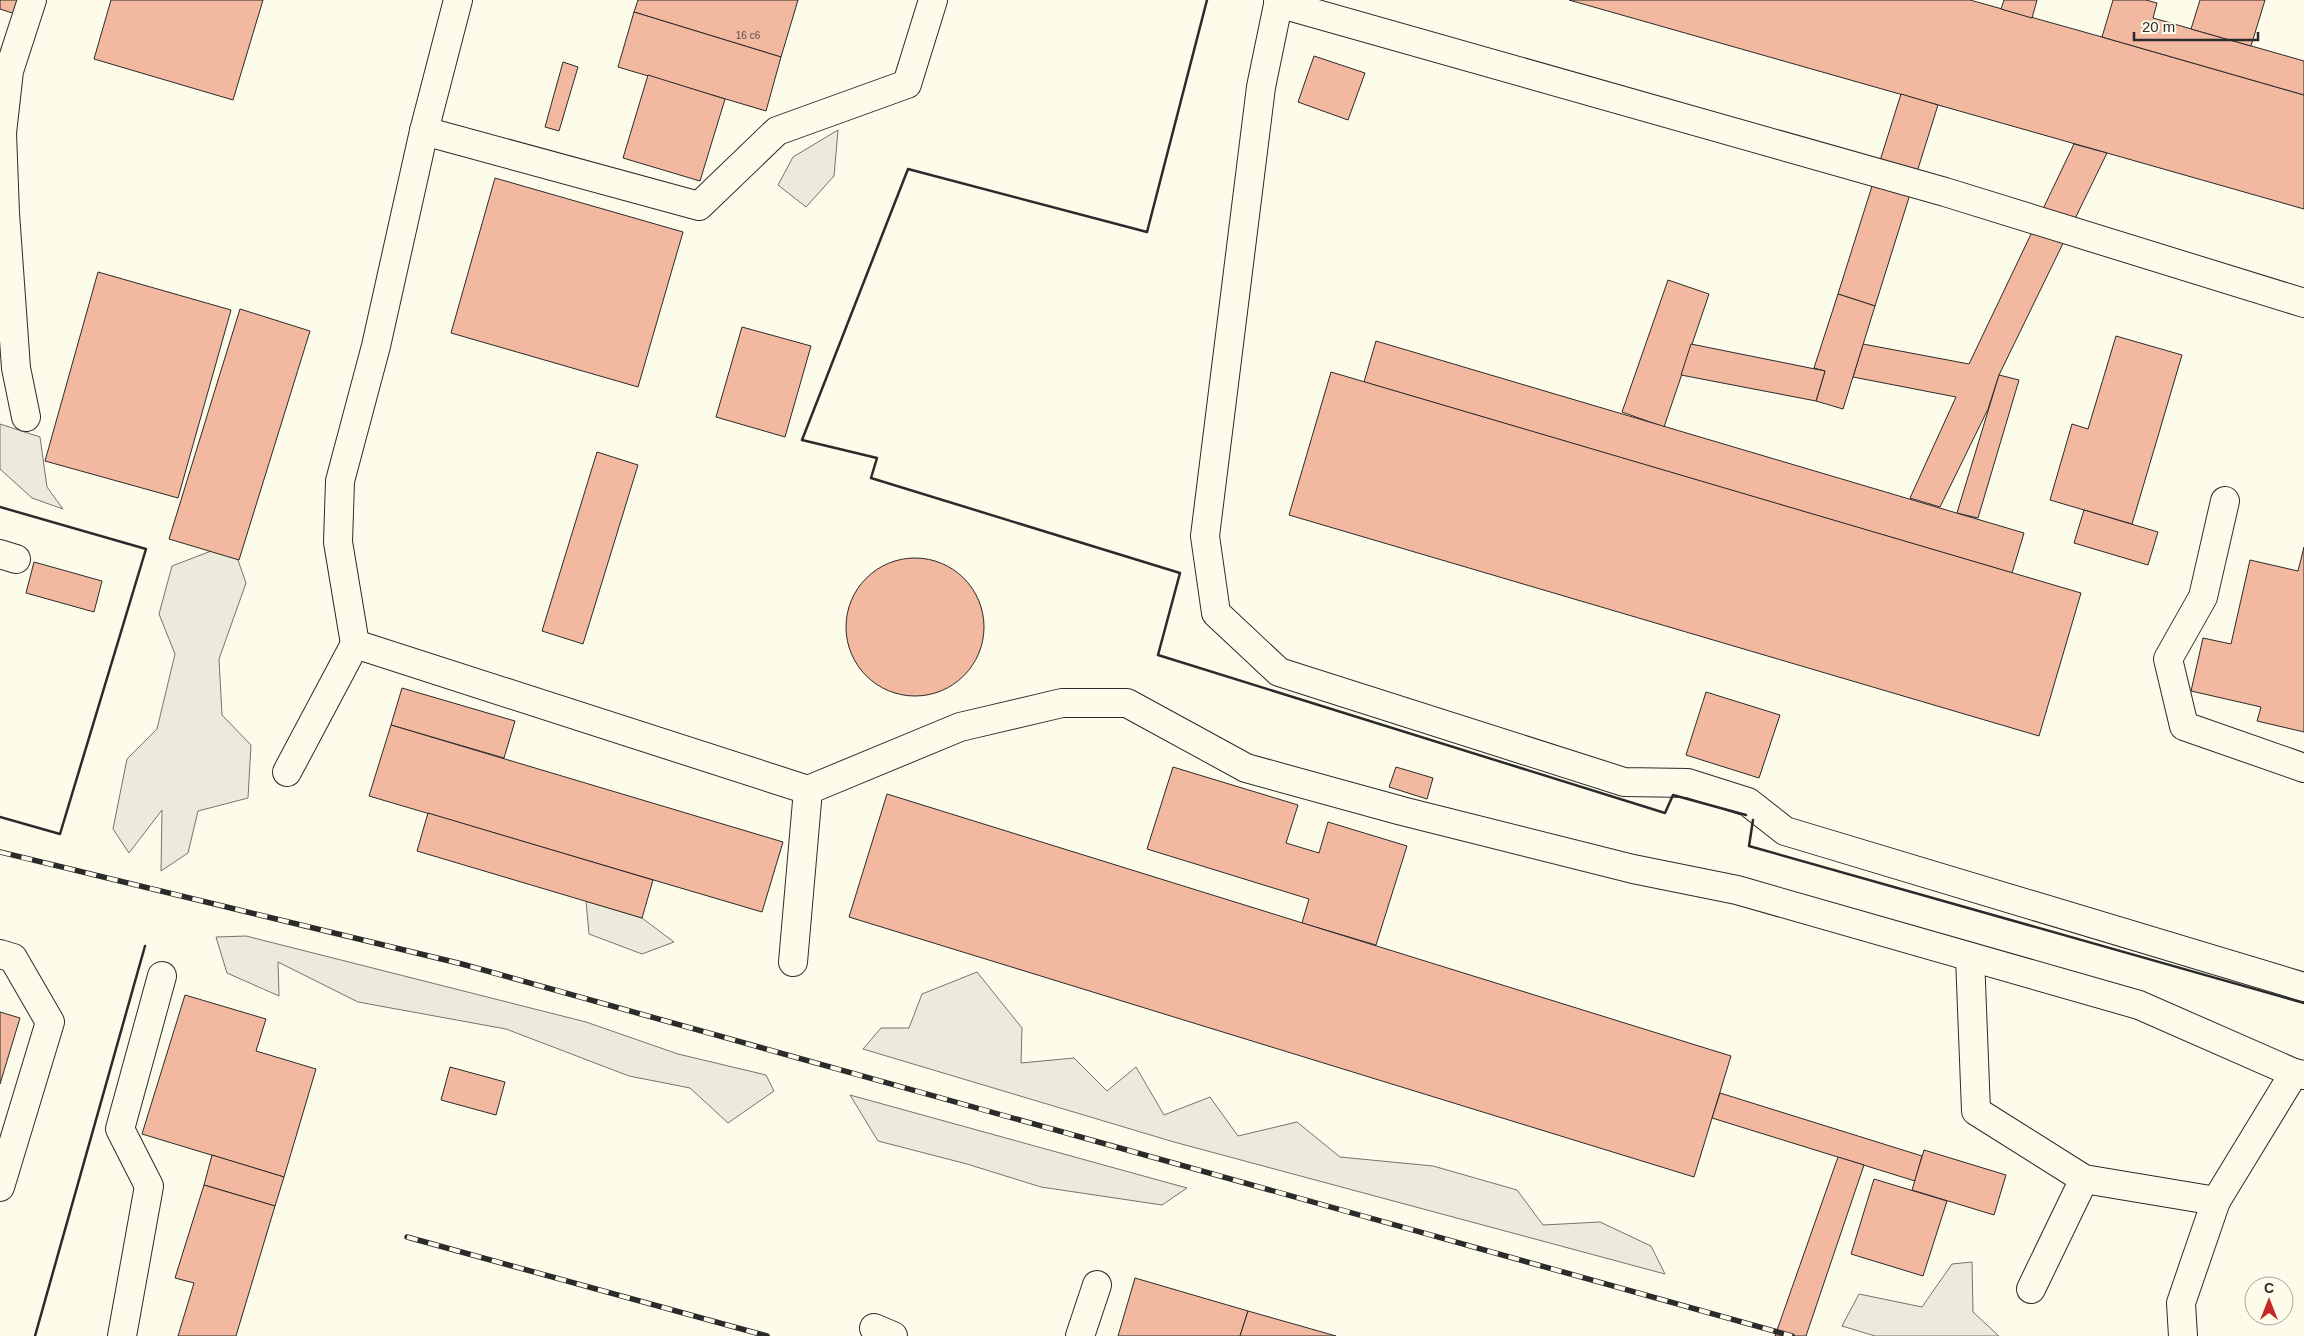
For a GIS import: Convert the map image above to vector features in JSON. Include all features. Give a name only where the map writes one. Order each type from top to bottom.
[{"type":"lane","points":[[26,417],[16,368],[5,213],[2,133],[9,71],[32,0]]},
{"type":"lane","points":[[287,772],[354,644],[338,542],[340,481],[376,346],[424,130],[458,0]]},
{"type":"lane","points":[[424,130],[699,206],[776,130],[907,84],[933,0]]},
{"type":"lane","points":[[2304,304],[1945,192],[1279,1],[1261,87],[1205,536],[1216,613],[1279,672],[1624,782],[1688,783],[1748,802],[1785,831],[2304,987]]},
{"type":"lane","points":[[2225,500],[2203,597],[2168,659],[2184,726],[2304,768]]},
{"type":"lane","points":[[354,644],[808,790],[960,728],[1062,703],[1127,703],[1246,768],[1402,811],[1614,864],[1737,890],[2138,1005],[2299,1074],[2216,1201],[2181,1303],[2182,1336]]},
{"type":"lane","points":[[793,962],[808,790]]},
{"type":"lane","points":[[0,954],[13,958],[50,1022],[0,1187]]},
{"type":"lane","points":[[1970,957],[1976,1110],[2084,1179],[2216,1201]]},
{"type":"lane","points":[[122,1336],[149,1186],[120,1129],[162,976]]},
{"type":"lane","points":[[2031,1289],[2084,1179]]},
{"type":"lane","points":[[1080,1336],[1097,1285]]},
{"type":"shaded area","points":[[838,130],[834,176],[806,207],[778,185],[793,157]]},
{"type":"shaded area","points":[[0,424],[40,437],[47,487],[63,509],[32,498],[0,469]]},
{"type":"shaded area","points":[[232,543],[246,583],[219,659],[222,715],[251,745],[248,798],[198,811],[188,853],[161,871],[162,810],[129,853],[113,829],[127,759],[157,729],[175,654],[159,614],[172,566]]},
{"type":"shaded area","points":[[586,901],[642,918],[674,942],[642,954],[589,934]]},
{"type":"shaded area","points":[[246,936],[586,1022],[678,1054],[766,1075],[774,1091],[728,1123],[690,1088],[629,1076],[506,1029],[358,1002],[278,962],[279,996],[227,973],[216,937]]},
{"type":"shaded area","points":[[977,972],[1022,1028],[1021,1063],[1074,1058],[1107,1091],[1136,1067],[1164,1115],[1210,1097],[1238,1136],[1297,1122],[1340,1157],[1433,1166],[1517,1190],[1543,1225],[1600,1222],[1651,1246],[1665,1274],[1174,1142],[863,1049],[881,1028],[909,1028],[922,994]]},
{"type":"shaded area","points":[[850,1095],[1187,1188],[1162,1205],[1041,1187],[967,1164],[878,1141]]},
{"type":"shaded area","points":[[1972,1262],[1973,1312],[1999,1336],[1875,1336],[1842,1326],[1859,1294],[1922,1307],[1952,1264]]},
{"type":"building","points":[[0,0],[19,0],[15,14],[0,9]]},
{"type":"building","points":[[111,0],[263,0],[233,100],[94,59]]},
{"type":"building","points":[[638,0],[798,0],[781,57],[634,12]]},
{"type":"building","points":[[1569,0],[1970,0],[2102,37],[2304,95],[2304,209]]},
{"type":"building","points":[[2004,0],[2037,0],[2032,18],[2001,9]]},
{"type":"building","points":[[2113,0],[2146,0],[2157,3],[2153,18],[2304,61],[2304,95],[2102,37]]},
{"type":"building","points":[[2200,0],[2265,0],[2251,46],[2191,29]]},
{"type":"building","points":[[634,12],[781,57],[766,111],[618,67]]},
{"type":"building","points":[[1314,56],[1365,73],[1348,120],[1298,102]]},
{"type":"building","points":[[563,62],[578,67],[559,131],[545,127]]},
{"type":"building","points":[[648,75],[725,99],[700,181],[623,158]]},
{"type":"building","points":[[1901,94],[1938,105],[1875,306],[1838,294]]},
{"type":"building","points":[[2074,144],[2107,153],[1999,375],[1988,409],[1940,507],[1910,498],[1956,397],[1853,377],[1863,344],[1969,364]]},
{"type":"building","points":[[495,178],[683,232],[638,387],[451,333]]},
{"type":"building","points":[[98,272],[231,310],[178,498],[45,461]]},
{"type":"building","points":[[1668,280],[1709,294],[1664,427],[1622,412]]},
{"type":"building","points":[[1838,294],[1875,306],[1843,409],[1816,401],[1825,371],[1814,368]]},
{"type":"building","points":[[240,309],[310,331],[239,560],[169,539]]},
{"type":"building","points":[[742,327],[811,346],[785,437],[716,417]]},
{"type":"building","points":[[2116,336],[2182,355],[2132,524],[2050,500],[2072,424],[2088,429]]},
{"type":"building","points":[[1376,341],[2024,533],[2012,573],[1364,382]]},
{"type":"building","points":[[1691,344],[1825,371],[1816,401],[1681,375]]},
{"type":"building","points":[[1331,372],[2081,593],[2039,736],[1289,515]]},
{"type":"building","points":[[1999,375],[2019,380],[1978,518],[1957,513]]},
{"type":"building","points":[[597,452],[638,465],[583,644],[542,631]]},
{"type":"building","points":[[2084,510],[2158,532],[2148,565],[2074,543]]},
{"type":"building","points":[[2304,547],[2304,732],[2257,721],[2261,707],[2191,691],[2203,638],[2231,644],[2250,560],[2298,571]]},
{"type":"building","points":[[915,558],[941,564],[953,570],[963,579],[972,589],[978,601],[984,627],[978,653],[972,665],[963,675],[953,684],[941,690],[915,696],[889,690],[877,684],[867,675],[858,665],[852,653],[846,627],[852,601],[858,589],[867,579],[877,570],[889,564]]},
{"type":"building","points":[[34,562],[102,581],[94,612],[26,593]]},
{"type":"building","points":[[402,688],[515,721],[504,758],[391,725]]},
{"type":"building","points":[[1706,692],[1780,715],[1759,778],[1686,755]]},
{"type":"building","points":[[391,725],[783,842],[762,912],[369,796]]},
{"type":"building","points":[[1173,767],[1298,805],[1286,843],[1319,853],[1328,822],[1407,846],[1376,945],[1302,923],[1309,899],[1147,849]]},
{"type":"building","points":[[1396,767],[1433,778],[1427,799],[1389,787]]},
{"type":"building","points":[[887,794],[1731,1056],[1694,1177],[849,917]]},
{"type":"building","points":[[428,813],[653,880],[642,918],[417,851]]},
{"type":"building","points":[[185,995],[266,1019],[256,1051],[316,1069],[284,1177],[142,1134]]},
{"type":"building","points":[[0,1012],[20,1018],[0,1084]]},
{"type":"building","points":[[450,1067],[505,1082],[496,1115],[441,1100]]},
{"type":"building","points":[[1720,1093],[1922,1156],[1915,1181],[1712,1118]]},
{"type":"building","points":[[1924,1150],[2006,1175],[1994,1215],[1912,1190]]},
{"type":"building","points":[[212,1155],[284,1177],[275,1206],[204,1185]]},
{"type":"building","points":[[1838,1157],[1864,1165],[1806,1336],[1775,1336]]},
{"type":"building","points":[[1874,1179],[1947,1201],[1923,1276],[1851,1254]]},
{"type":"building","points":[[204,1185],[275,1206],[236,1336],[178,1336],[194,1283],[175,1278]]},
{"type":"building","points":[[1135,1278],[1248,1311],[1240,1336],[1118,1336]]},
{"type":"building","points":[[1248,1311],[1336,1336],[1240,1336]]},
{"type":"railway","points":[[0,852],[462,964],[1792,1336]]},
{"type":"railway","points":[[407,1237],[767,1336]]},
{"type":"wall","points":[[1207,0],[1147,232],[908,169],[802,440],[877,458],[871,478],[1180,573],[1158,655],[1665,813],[1673,795],[1746,815]]},
{"type":"wall","points":[[0,507],[146,549],[60,834],[0,817]]},
{"type":"wall","points":[[1753,820],[1749,846],[2304,1003]]},
{"type":"wall","points":[[35,1336],[145,946]]}]
